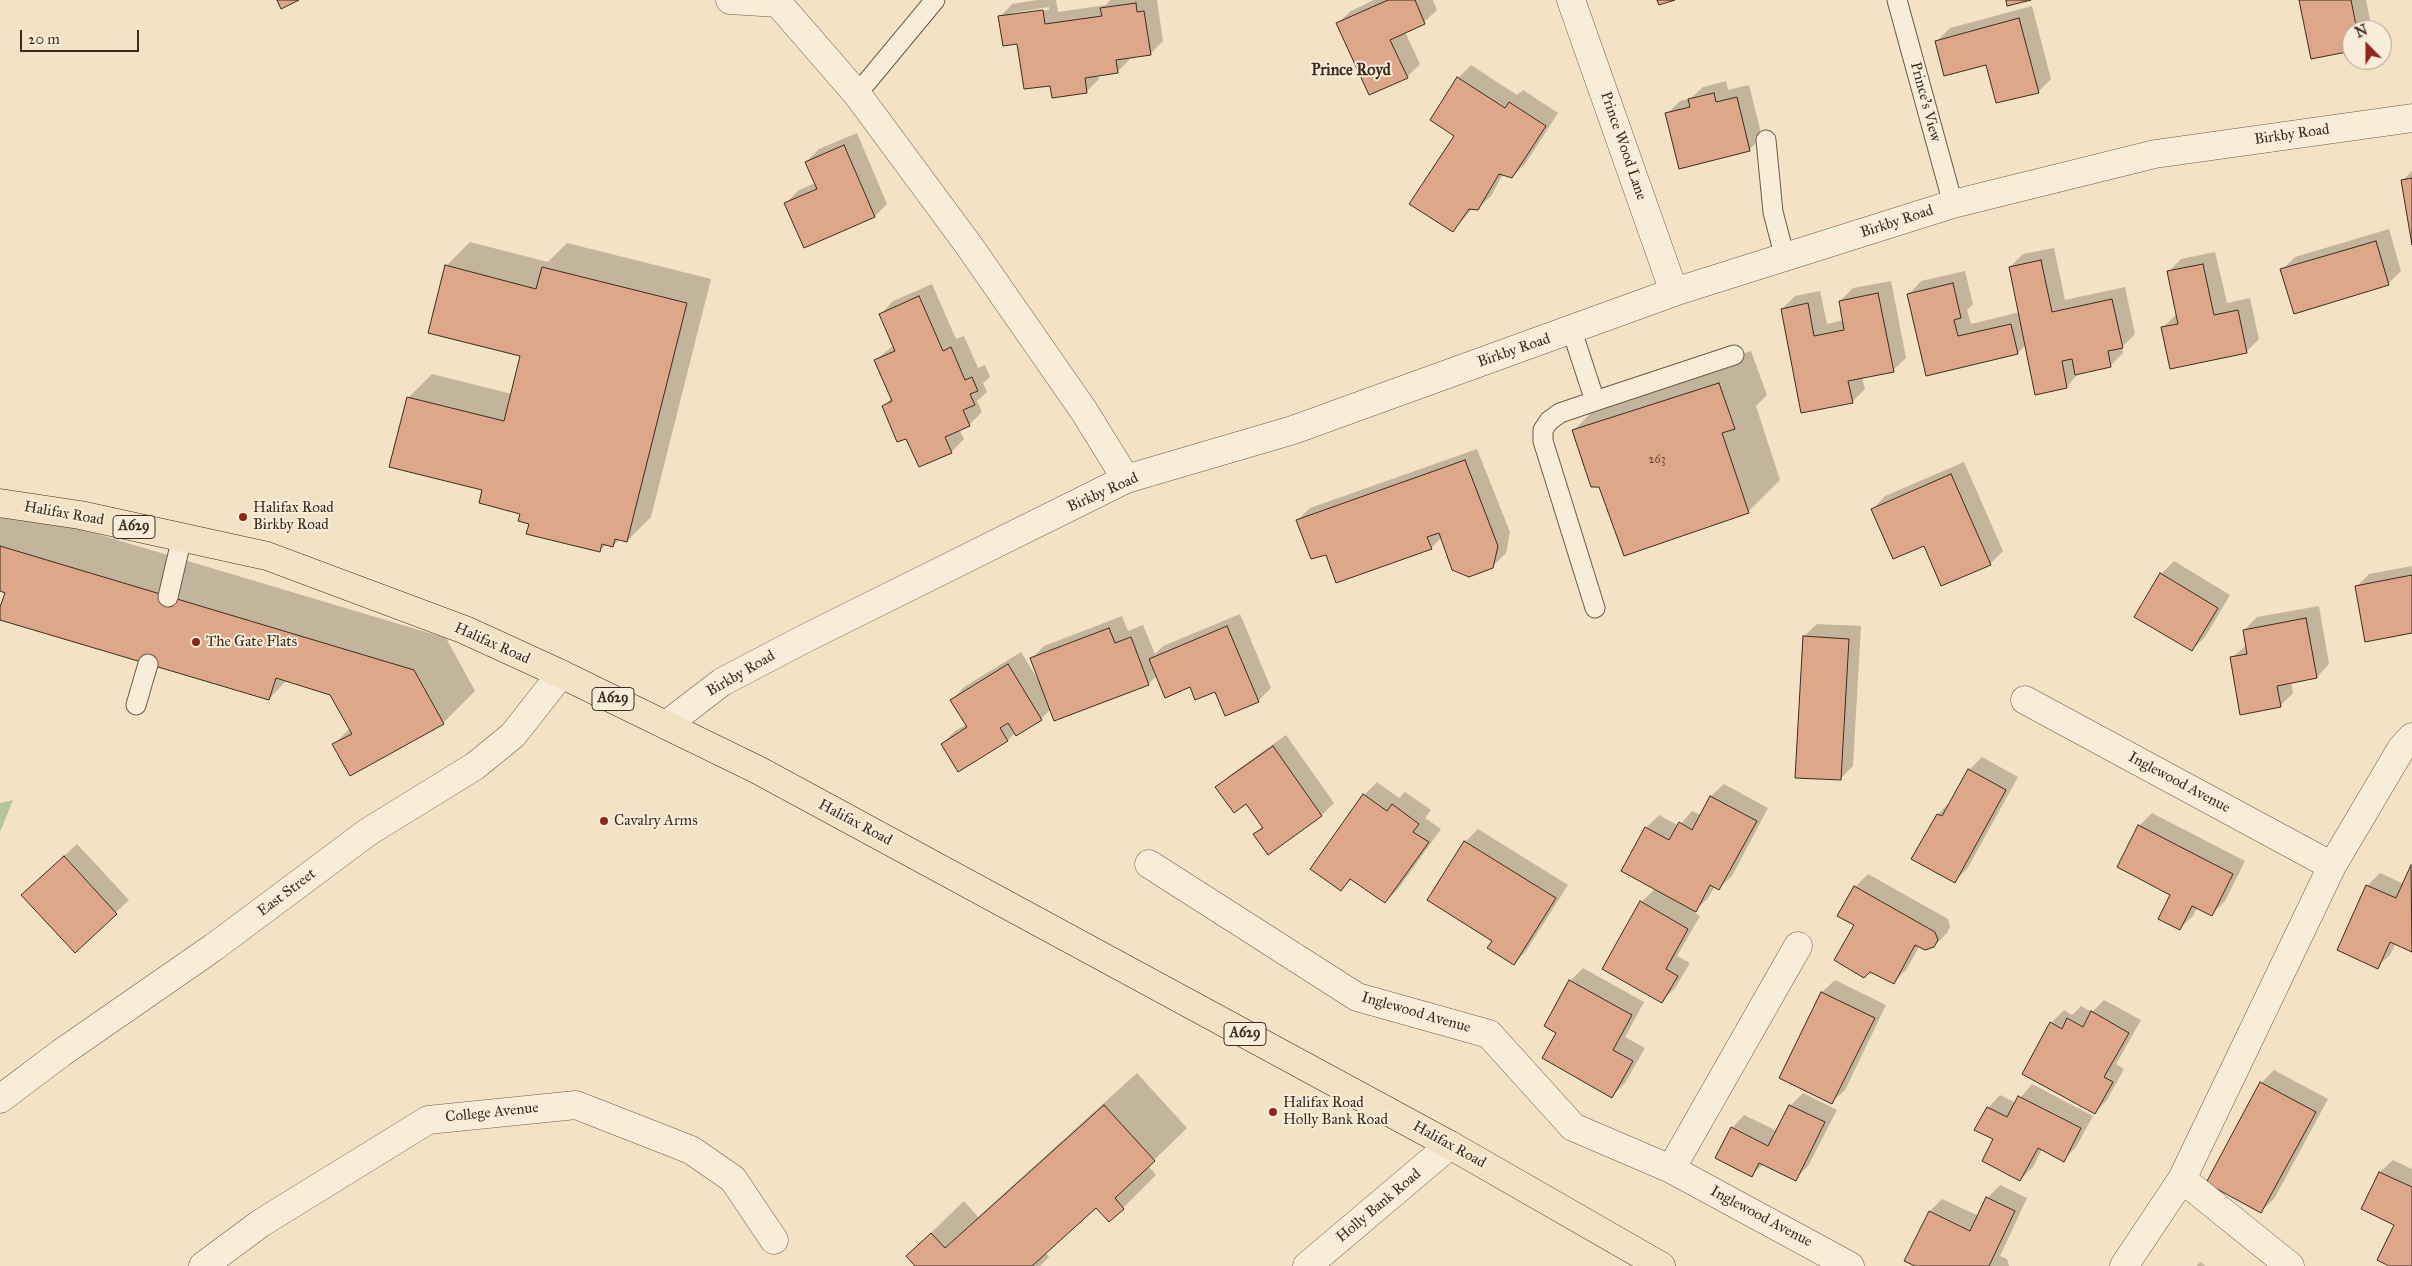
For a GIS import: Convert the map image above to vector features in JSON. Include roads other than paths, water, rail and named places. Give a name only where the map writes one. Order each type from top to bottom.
[{"type":"highway","name":"Halifax Road","points":[[0,503],[80,515],[267,556],[465,630],[561,674],[758,770],[1450,1145],[1661,1266]]},
{"type":"street","points":[[730,0],[778,3],[857,94],[970,247],[1084,411],[1126,479]]},
{"type":"street","name":"Prince Wood Lane","points":[[1571,0],[1674,292]]},
{"type":"street","name":"Birkby Road","points":[[666,725],[722,682],[804,638],[1126,479],[1293,430],[1572,331],[1674,292],[1953,204],[2155,154],[2412,118]]},
{"type":"street","name":"East Street","points":[[0,1099],[61,1053],[214,947],[368,832],[474,766],[513,735],[561,674]]},
{"type":"street","name":"Inglewood Avenue","points":[[2025,700],[2332,866]]},
{"type":"street","points":[[2124,1266],[2182,1179],[2332,866],[2401,749],[2412,737]]},
{"type":"street","name":"Inglewood Avenue","points":[[1149,864],[1357,997],[1489,1034],[1572,1127],[1671,1169],[1850,1266]]},
{"type":"street","points":[[1671,1169],[1798,946]]},
{"type":"street","name":"College Avenue","points":[[203,1266],[261,1223],[428,1120],[576,1105],[691,1150],[733,1179],[774,1240]]},
{"type":"street","name":"Holly Bank Road","points":[[1307,1266],[1450,1145]]},
{"type":"street","points":[[2182,1179],[2290,1266]]},
{"type":"lane","points":[[857,94],[935,0]]},
{"type":"lane","name":"Prince's View","points":[[1897,0],[1953,204]]},
{"type":"lane","points":[[1766,140],[1772,212],[1785,258]]},
{"type":"lane","points":[[1572,331],[1595,402]]},
{"type":"lane","points":[[1595,608],[1543,441],[1543,430],[1549,421],[1560,413],[1734,355]]},
{"type":"lane","points":[[168,597],[182,537]]},
{"type":"lane","points":[[136,705],[148,664]]},
{"type":"place","name":"Halifax Road Birkby Road","points":[[243,517]]},
{"type":"place","name":"The Gate Flats","points":[[196,642]]},
{"type":"place","name":"Cavalry Arms","points":[[604,821]]},
{"type":"place","name":"Halifax Road Holly Bank Road","points":[[1273,1112]]},
{"type":"district","name":"Prince Royd","points":[[1351,71]]}]
